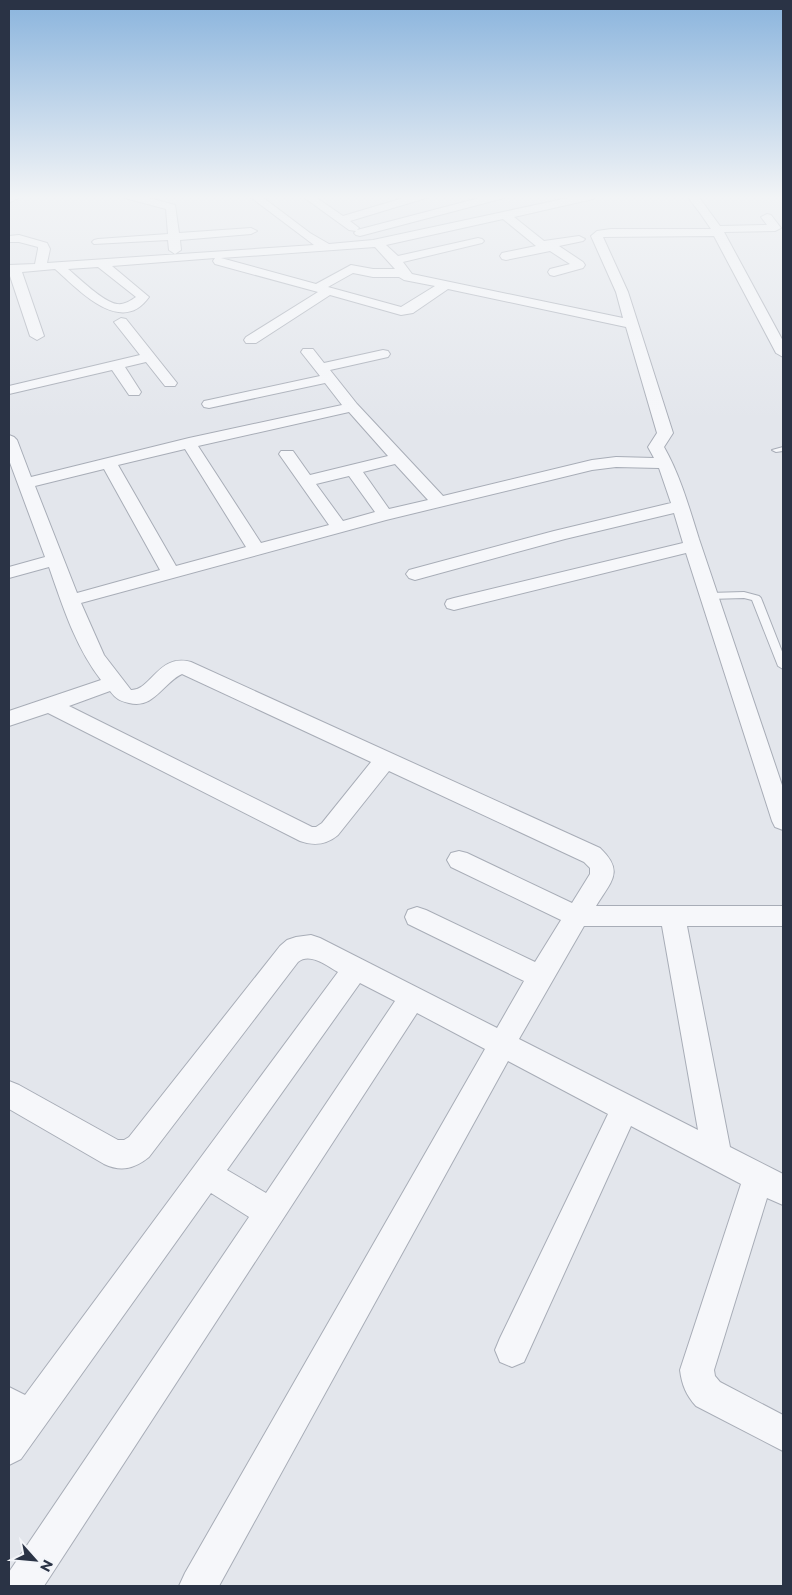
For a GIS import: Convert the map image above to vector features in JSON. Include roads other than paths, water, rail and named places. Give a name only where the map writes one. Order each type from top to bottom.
[{"type":"street","points":[[13,270],[37,336]]},
{"type":"street","points":[[64,270],[110,307],[126,307],[138,303],[143,297],[110,270]]},
{"type":"street","points":[[255,270],[404,311],[446,285]]},
{"type":"street","points":[[251,340],[349,270]]},
{"type":"street","points":[[359,270],[374,273],[403,273],[408,277],[632,324]]},
{"type":"street","points":[[554,272],[559,270]]},
{"type":"street","points":[[612,270],[622,292],[665,433],[656,447],[666,463],[681,506],[692,546],[783,821]]},
{"type":"street","points":[[740,270],[777,332],[783,353]]},
{"type":"street","points":[[121,322],[170,384]]},
{"type":"street","points":[[308,352],[352,407],[438,502]]},
{"type":"street","points":[[209,404],[325,373],[383,354]]},
{"type":"street","points":[[9,390],[150,357]]},
{"type":"street","points":[[116,365],[134,392]]},
{"type":"street","points":[[9,493],[26,486],[188,443],[352,407]]},
{"type":"street","points":[[9,440],[82,631],[95,658],[113,683],[124,694],[136,698],[146,694],[171,671],[178,667],[184,668],[592,855],[600,860],[602,865],[602,875],[540,977],[198,1586]]},
{"type":"street","points":[[188,443],[256,549]]},
{"type":"street","points":[[288,454],[339,527]]},
{"type":"street","points":[[307,481],[400,458]]},
{"type":"street","points":[[71,600],[385,515],[592,465],[616,462],[666,463]]},
{"type":"street","points":[[109,463],[171,573]]},
{"type":"street","points":[[353,470],[385,515]]},
{"type":"street","points":[[415,574],[681,506]]},
{"type":"street","points":[[454,604],[692,546]]},
{"type":"street","points":[[9,573],[54,560]]},
{"type":"street","points":[[9,719],[113,683]]},
{"type":"street","points":[[50,704],[308,835],[323,835],[330,829],[385,760]]},
{"type":"street","points":[[459,860],[576,916],[783,916]]},
{"type":"street","points":[[673,916],[717,1156]]},
{"type":"street","points":[[417,917],[540,977]]},
{"type":"street","points":[[9,1094],[114,1154],[122,1156],[130,1154],[139,1148],[289,954],[296,948],[311,946],[413,997],[771,1184],[696,1370],[697,1378],[708,1394],[783,1434]]},
{"type":"street","points":[[9,1447],[19,1412],[207,1174],[356,968]]},
{"type":"street","points":[[22,1586],[413,997]]},
{"type":"street","points":[[512,1350],[626,1108]]},
{"type":"street","points":[[207,1174],[270,1213]]},
{"type":"lane","points":[[709,596],[744,594],[756,598],[759,601],[783,666]]}]
